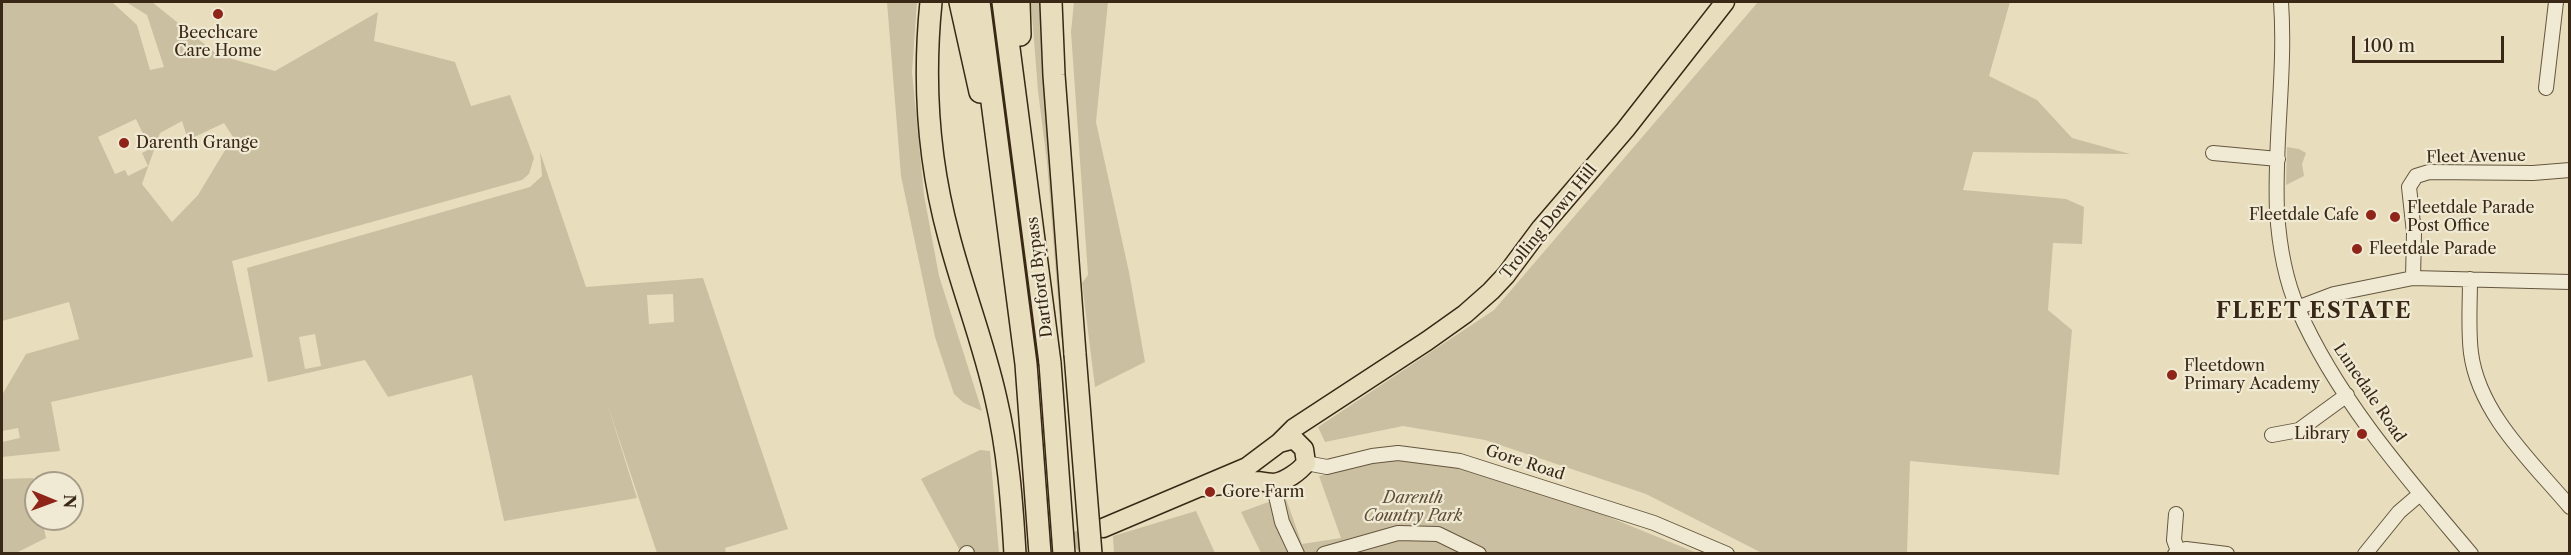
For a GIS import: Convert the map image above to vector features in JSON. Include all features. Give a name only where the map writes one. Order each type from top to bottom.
[{"type":"highway","points":[[931,2],[927,87],[934,168],[948,234],[988,368],[1004,439],[1015,554]]},
{"type":"highway","points":[[960,2],[1010,230]]},
{"type":"highway","name":"Dartford Bypass","points":[[979,2],[1026,364],[1040,554]]},
{"type":"highway","name":"Dartford Bypass","points":[[1003,2],[1035,230],[1050,363],[1064,554]]},
{"type":"highway","points":[[1019,2],[1028,96],[1035,230]]},
{"type":"highway","points":[[1051,2],[1053,64],[1091,554]]},
{"type":"main road","name":"Trolling Down Hill","points":[[1202,487],[1256,462],[1280,443],[1294,428],[1335,403],[1465,314],[1491,291],[1506,275],[1541,228],[1625,130],[1725,2]]},
{"type":"main road","name":"Trolling Down Hill","points":[[1305,456],[1318,424],[1335,403]]},
{"type":"main road","points":[[1103,528],[1202,487],[1268,482],[1295,473],[1305,456],[1294,439],[1280,443]]},
{"type":"main road","points":[[1256,462],[1259,476],[1268,482]]},
{"type":"street","name":"Lunedale Road","points":[[2281,2],[2282,54],[2277,212],[2281,242],[2297,308],[2347,395],[2420,494],[2471,554]]},
{"type":"street","points":[[2546,88],[2556,2]]},
{"type":"street","points":[[2213,153],[2278,159]]},
{"type":"street","name":"Fleet Avenue","points":[[2413,278],[2414,232],[2409,187],[2412,179],[2420,173],[2533,173],[2570,170]]},
{"type":"street","points":[[2297,308],[2345,291],[2413,278],[2570,282]]},
{"type":"street","points":[[2470,279],[2471,355],[2484,396],[2505,429],[2570,507]]},
{"type":"street","points":[[2272,435],[2299,430],[2347,395]]},
{"type":"street","name":"Gore Road","points":[[1305,456],[1328,467],[1372,456],[1398,453],[1452,459],[1487,468],[1654,523],[1727,554]]},
{"type":"street","points":[[1268,482],[1282,522],[1297,554]]},
{"type":"street","points":[[2365,554],[2399,512],[2420,494]]},
{"type":"street","points":[[2176,514],[2176,552],[2186,549],[2227,554]]},
{"type":"street","points":[[1324,554],[1398,533],[1438,534],[1479,554]]},
{"type":"green space","points":[[2,2],[112,2],[137,25],[150,70],[164,67],[147,15],[126,2],[152,2],[218,55],[275,71],[378,12],[374,41],[455,62],[471,106],[510,95],[534,158],[529,174],[522,180],[232,261],[253,357],[51,402],[60,451],[2,457],[2,442],[20,438],[18,428],[2,431],[2,395],[26,354],[79,339],[69,302],[2,321]],"holes":[[[136,119],[150,149],[142,153],[148,166],[128,176],[125,170],[115,174],[98,137]],[[182,121],[188,140],[224,123],[233,137],[198,195],[172,222],[142,184],[160,133]]]},
{"type":"green space","points":[[887,2],[917,2],[912,72],[924,195],[939,276],[982,411],[964,403],[954,394],[935,337],[901,176]]},
{"type":"green space","points":[[1031,2],[1044,2],[1066,337],[1061,337]]},
{"type":"green space","points":[[1074,2],[1108,2],[1096,122],[1129,272],[1145,362],[1095,387],[1082,283],[1088,275],[1071,32]]},
{"type":"green space","points":[[1758,2],[2010,2],[1989,76],[2037,100],[2072,138],[2130,154],[1973,152],[1963,190],[2066,199],[2084,207],[2082,244],[2053,243],[2048,310],[2072,330],[2059,475],[1910,461],[1907,553],[1762,553],[1646,494],[1485,440],[1403,426],[1325,442],[1318,427],[1494,310]]},
{"type":"green space","points":[[2287,147],[2306,153],[2302,164],[2304,176],[2286,185]]},
{"type":"green space","points":[[540,152],[586,287],[703,278],[788,529],[725,548],[726,553],[657,553],[607,403],[637,498],[504,521],[472,375],[388,397],[365,360],[268,382],[247,268],[530,187],[542,176]],"holes":[[[673,294],[674,322],[649,324],[647,295]],[[315,334],[321,366],[305,369],[299,337]]]},
{"type":"green space","points":[[980,450],[990,451],[999,553],[972,553],[969,547],[960,551],[921,479]]},
{"type":"green space","name":"Darenth Country Park","points":[[1424,458],[1572,502],[1697,553],[1261,553],[1241,512],[1285,496],[1302,544],[1341,538],[1319,476],[1372,462]]},
{"type":"green space","points":[[24,478],[24,531],[45,531],[46,538],[16,553],[2,553],[2,479]]},
{"type":"green space","points":[[1196,511],[1215,553],[1114,553],[1113,536]]},
{"type":"tunnel","points":[[1049,554],[1101,529]]},
{"type":"place","name":"Beechcare Care Home","points":[[218,14]]},
{"type":"place","name":"Darenth Grange","points":[[124,143]]},
{"type":"place","name":"Fleetdale Cafe","points":[[2371,215]]},
{"type":"place","name":"Fleetdale Parade Post Office","points":[[2395,217]]},
{"type":"place","name":"Fleetdale Parade","points":[[2357,249]]},
{"type":"place","name":"Fleetdown Primary Academy","points":[[2172,375]]},
{"type":"place","name":"Library","points":[[2362,434]]},
{"type":"place","name":"Gore Farm","points":[[1210,492]]},
{"type":"district","name":"FLEET ESTATE","points":[[2314,312]]}]
